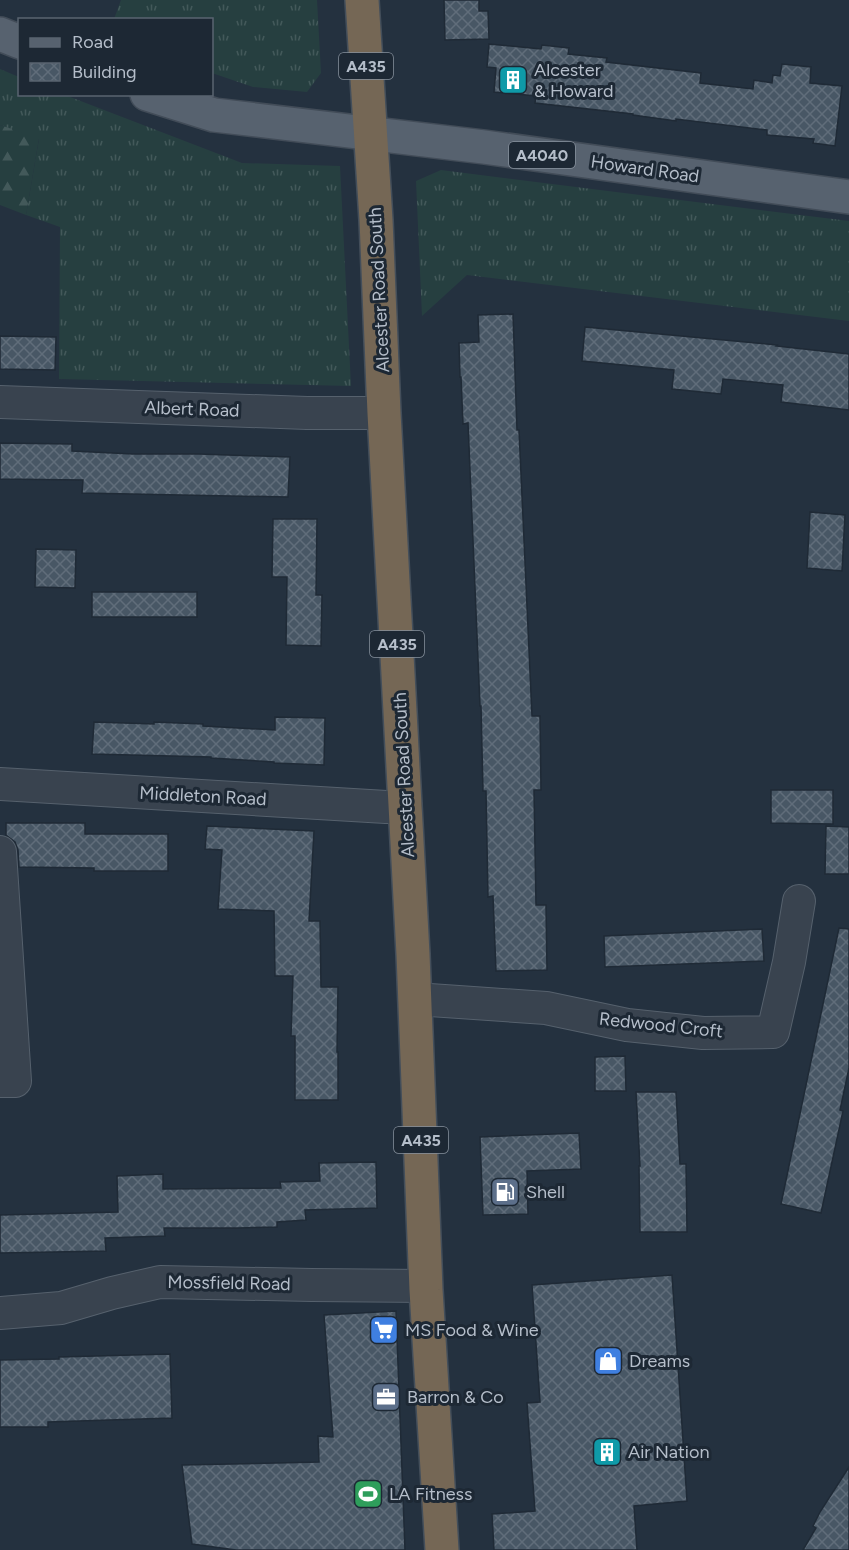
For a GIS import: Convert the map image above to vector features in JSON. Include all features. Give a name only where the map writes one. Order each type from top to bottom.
[{"type":"highway","name":"Alcester Road South","points":[[362,0],[416,999],[426,1286],[442,1550]]},
{"type":"main road","points":[[0,34],[18,41]]},
{"type":"main road","name":"A4040","points":[[153,96],[214,115],[370,133]]},
{"type":"main road","name":"Howard Road","points":[[370,133],[496,148],[849,197]]},
{"type":"street","name":"Albert Road","points":[[0,402],[307,413],[384,413]]},
{"type":"street","name":"Middleton Road","points":[[0,784],[406,807]]},
{"type":"street","points":[[0,852],[15,1081],[0,1081]]},
{"type":"street","name":"Redwood Croft","points":[[416,999],[546,1008],[627,1025],[703,1033],[773,1032],[789,962],[799,901]]},
{"type":"street","name":"Mossfield Road","points":[[0,1313],[61,1308],[160,1282],[426,1286]]},
{"type":"green space","points":[[121,0],[317,0],[321,73],[307,92],[253,87],[213,73],[213,18],[114,18]]},
{"type":"green space","points":[[0,69],[18,77],[18,96],[68,96],[242,163],[340,166],[351,386],[59,379],[60,227],[26,215],[39,139],[0,125]]},
{"type":"green space","points":[[0,125],[39,138],[26,215],[0,205]]},
{"type":"green space","points":[[441,170],[849,221],[849,321],[467,275],[422,316],[416,181]]},
{"type":"building","points":[[444,0],[479,0],[479,11],[488,11],[489,39],[445,40]]},
{"type":"building","points":[[489,44],[541,49],[542,45],[569,48],[568,54],[607,58],[606,62],[701,73],[700,83],[753,89],[754,80],[772,83],[773,75],[780,76],[782,64],[811,67],[810,83],[842,86],[835,146],[813,143],[814,139],[767,135],[767,130],[535,103],[536,96],[494,92],[496,68],[487,67]]},
{"type":"building","points":[[513,314],[532,716],[540,716],[541,790],[534,790],[536,905],[546,905],[547,970],[496,971],[493,896],[488,897],[486,791],[483,791],[468,423],[463,424],[459,343],[479,342],[478,315]]},
{"type":"building","points":[[585,327],[849,354],[849,410],[781,402],[783,385],[723,379],[721,394],[672,389],[674,370],[582,361]]},
{"type":"building","points":[[0,336],[56,337],[55,370],[0,369]]},
{"type":"building","points":[[0,443],[72,444],[72,451],[133,454],[290,457],[288,497],[82,493],[83,480],[0,479]]},
{"type":"building","points":[[810,512],[845,515],[842,571],[807,568]]},
{"type":"building","points":[[273,519],[317,519],[316,595],[322,595],[321,646],[286,645],[287,577],[272,577]]},
{"type":"building","points":[[36,549],[76,550],[75,588],[35,587]]},
{"type":"building","points":[[92,592],[197,592],[197,617],[92,617]]},
{"type":"building","points":[[275,717],[325,718],[324,765],[211,757],[92,754],[94,722],[203,724],[203,726],[275,730]]},
{"type":"building","points":[[771,790],[833,790],[833,824],[771,823]]},
{"type":"building","points":[[6,823],[85,823],[85,834],[168,834],[168,871],[94,871],[94,868],[19,867],[18,850],[15,842],[6,835]]},
{"type":"building","points":[[207,826],[314,831],[309,921],[320,921],[321,987],[338,987],[338,1100],[295,1100],[295,1036],[291,1036],[293,976],[275,976],[274,911],[218,909],[222,850],[205,849]]},
{"type":"building","points":[[826,826],[849,827],[849,874],[825,874]]},
{"type":"building","points":[[839,928],[849,929],[849,1068],[840,1110],[843,1111],[821,1213],[781,1204]]},
{"type":"building","points":[[762,929],[764,961],[605,967],[604,936]]},
{"type":"building","points":[[625,1056],[626,1091],[595,1091],[595,1057]]},
{"type":"building","points":[[636,1092],[676,1092],[680,1164],[686,1164],[687,1232],[640,1232],[640,1166]]},
{"type":"building","name":"Shell","points":[[579,1133],[581,1169],[527,1171],[528,1214],[483,1215],[480,1137]]},
{"type":"building","points":[[376,1162],[377,1208],[305,1210],[306,1220],[277,1222],[277,1227],[164,1228],[165,1236],[105,1238],[106,1251],[0,1253],[0,1215],[118,1212],[117,1176],[163,1174],[163,1189],[281,1188],[280,1182],[320,1181],[319,1163]]},
{"type":"building","points":[[672,1275],[687,1501],[634,1506],[637,1550],[494,1550],[492,1514],[535,1511],[527,1403],[540,1402],[532,1285]]},
{"type":"building","points":[[396,1311],[405,1550],[236,1550],[192,1544],[182,1465],[319,1462],[318,1436],[333,1437],[324,1315]]},
{"type":"building","points":[[170,1354],[172,1418],[48,1422],[48,1427],[0,1427],[0,1360]]},
{"type":"building","points":[[849,1467],[849,1550],[803,1550],[816,1528],[813,1526],[820,1512]]},
{"type":"place","name":"Alcester & Howard","points":[[513,80]]},
{"type":"place","name":"Shell","points":[[505,1192]]},
{"type":"place","name":"MS Food & Wine","points":[[384,1330]]},
{"type":"place","name":"Dreams","points":[[608,1361]]},
{"type":"place","name":"Barron & Co","points":[[386,1397]]},
{"type":"place","name":"Air Nation","points":[[607,1452]]},
{"type":"place","name":"LA Fitness","points":[[368,1494]]}]
